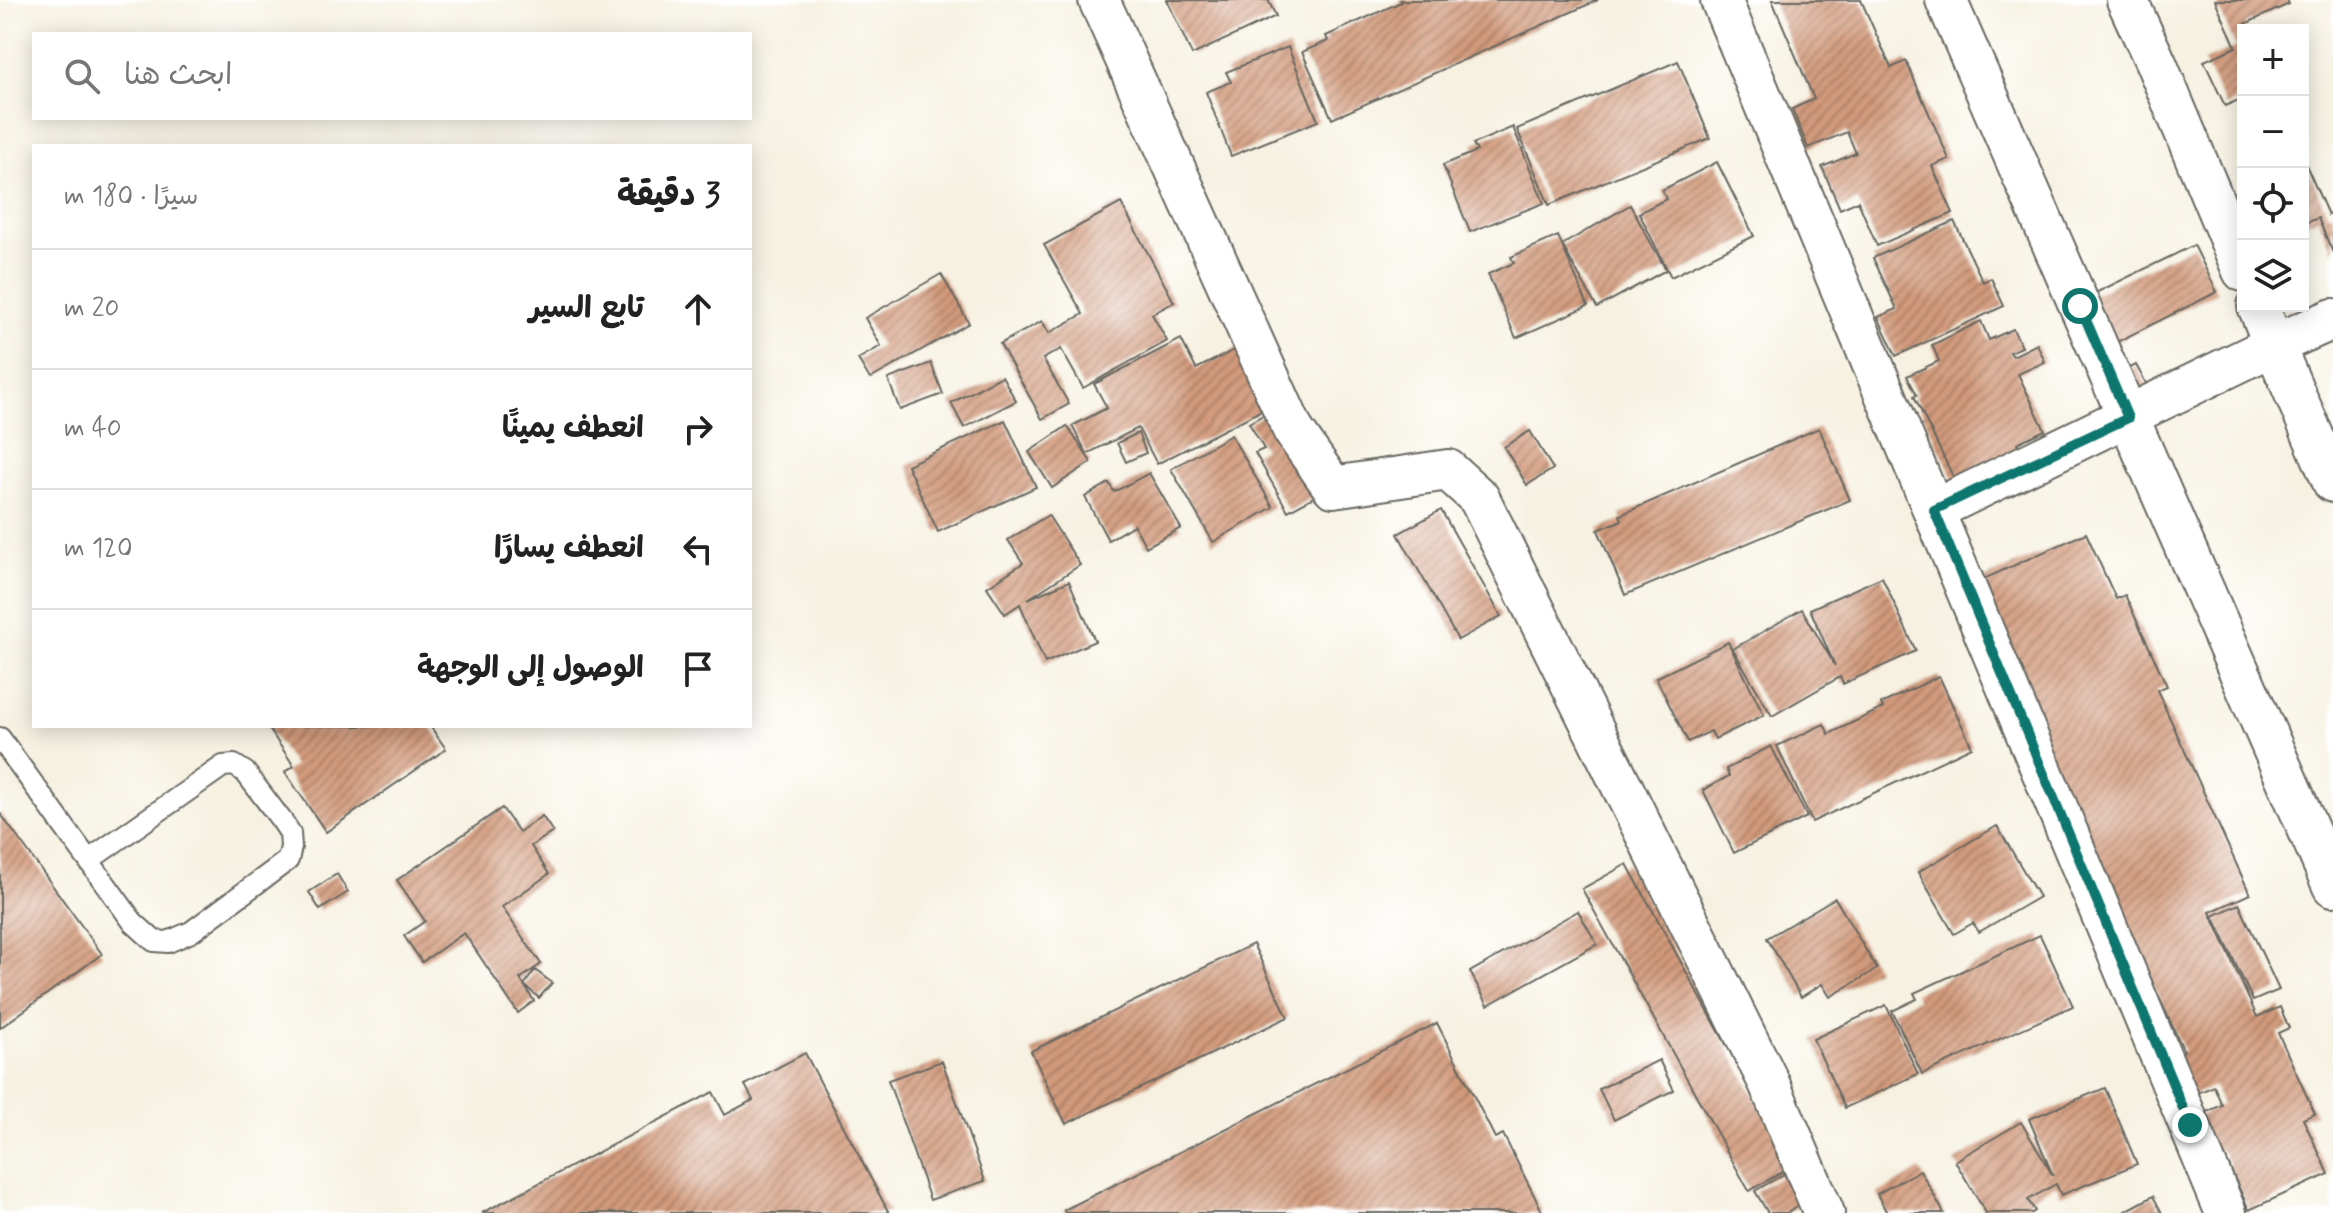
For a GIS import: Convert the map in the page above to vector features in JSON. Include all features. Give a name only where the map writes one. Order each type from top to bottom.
[{"type":"street","points":[[1099,0],[1293,430],[1333,487],[1448,470],[1479,498],[1769,1083],[1824,1213]]},
{"type":"street","points":[[1721,0],[2226,1213]]},
{"type":"street","points":[[1946,0],[2333,886]]},
{"type":"street","points":[[2127,0],[2237,257]]},
{"type":"street","points":[[2260,312],[2333,482]]},
{"type":"street","points":[[1934,510],[2333,319]]},
{"type":"lane","points":[[0,738],[133,922],[154,941],[168,942],[191,932],[288,860],[290,833],[245,772],[234,765],[223,766],[89,860]]},
{"type":"building","points":[[1167,0],[1268,0],[1276,16],[1192,55]]},
{"type":"building","points":[[1400,0],[1598,0],[1332,119],[1302,52],[1328,41],[1326,36]]},
{"type":"building","points":[[1772,0],[1861,0],[1891,68],[1906,61],[1949,159],[1932,166],[1953,213],[1877,246],[1858,201],[1840,209],[1822,167],[1856,153],[1847,132],[1808,148],[1792,109],[1814,99]]},
{"type":"building","points":[[2215,0],[2287,0],[2289,4],[2245,24],[2237,24],[2237,101],[2225,106],[2204,61],[2236,47]]},
{"type":"building","points":[[1288,47],[1318,121],[1231,156],[1206,92],[1231,82],[1226,72]]},
{"type":"building","points":[[1678,61],[1710,138],[1549,205],[1517,129]]},
{"type":"building","points":[[1513,127],[1544,203],[1470,232],[1443,165],[1477,151],[1473,144]]},
{"type":"building","points":[[1717,162],[1754,236],[1671,277],[1639,213],[1666,199],[1662,190]]},
{"type":"building","points":[[2309,172],[2328,215],[2333,212],[2333,253],[2318,218],[2309,222]]},
{"type":"building","points":[[1121,203],[1174,302],[1152,314],[1167,341],[1083,388],[1061,349],[1043,359],[1069,404],[1042,419],[1000,344],[1042,321],[1049,333],[1083,314],[1044,245]]},
{"type":"building","points":[[1630,205],[1666,270],[1597,308],[1562,245]]},
{"type":"building","points":[[1954,221],[1983,282],[1991,278],[2004,306],[1896,356],[1878,317],[1897,309],[1873,258]]},
{"type":"building","points":[[1558,236],[1588,306],[1516,338],[1488,274],[1514,263],[1511,257]]},
{"type":"building","points":[[2194,245],[2217,292],[2109,346],[2085,298]]},
{"type":"building","points":[[941,274],[969,323],[870,379],[858,359],[881,346],[865,318]]},
{"type":"building","points":[[1981,321],[1989,340],[2013,329],[2022,347],[2010,352],[2013,356],[2037,344],[2045,362],[2018,374],[2045,430],[2017,443],[2023,456],[1958,487],[1907,376],[1939,361],[1932,345]]},
{"type":"building","points":[[1181,339],[1196,369],[1244,345],[1274,404],[1157,464],[1138,428],[1087,454],[1072,426],[1107,408],[1094,384]]},
{"type":"building","points":[[931,363],[943,394],[900,410],[888,379]]},
{"type":"building","points":[[2136,365],[2153,396],[2134,407],[2117,376]]},
{"type":"building","points":[[1002,376],[1016,401],[964,428],[951,403]]},
{"type":"building","points":[[1274,409],[1321,493],[1288,511],[1255,453],[1264,449],[1249,423]]},
{"type":"building","points":[[1005,420],[1036,487],[938,532],[907,465]]},
{"type":"building","points":[[1067,426],[1091,462],[1052,488],[1029,452]]},
{"type":"building","points":[[1819,428],[1850,500],[1625,595],[1598,530],[1622,520],[1620,515]]},
{"type":"building","points":[[1530,431],[1553,469],[1527,485],[1504,447]]},
{"type":"building","points":[[1138,433],[1146,453],[1126,462],[1117,443]]},
{"type":"building","points":[[1231,435],[1273,507],[1213,542],[1171,469]]},
{"type":"building","points":[[1149,473],[1181,528],[1146,547],[1134,525],[1108,540],[1085,497],[1109,483],[1114,492]]},
{"type":"building","points":[[1441,510],[1501,616],[1458,640],[1398,534]]},
{"type":"building","points":[[1048,515],[1080,565],[1028,599],[1069,581],[1095,641],[1045,663],[1020,604],[1005,614],[987,587],[1023,563],[1008,540]]},
{"type":"building","points":[[2086,533],[2116,599],[2125,595],[2167,686],[2157,690],[2250,894],[2210,912],[2257,1017],[2280,1007],[2289,1028],[2278,1033],[2315,1114],[2303,1119],[2329,1174],[2249,1210],[2222,1150],[2210,1155],[2194,1118],[2222,1105],[2214,1086],[2184,1099],[2166,1059],[2184,1051],[1968,586]]},
{"type":"building","points":[[1882,577],[1916,651],[1843,684],[1840,677],[1772,716],[1733,649],[1802,609],[1835,666],[1810,609]]},
{"type":"building","points":[[1728,642],[1764,715],[1715,739],[1711,731],[1688,742],[1656,678]]},
{"type":"building","points":[[1939,676],[1972,747],[1812,822],[1777,746],[1824,724],[1829,734]]},
{"type":"building","points":[[268,728],[431,728],[446,749],[326,832],[285,772],[294,766]]},
{"type":"building","points":[[1771,746],[1807,817],[1734,853],[1703,790],[1729,776],[1726,769]]},
{"type":"building","points":[[502,808],[519,832],[542,816],[553,832],[531,846],[549,874],[502,907],[541,964],[520,979],[534,1001],[518,1013],[464,933],[422,962],[404,936],[425,921],[397,880]]},
{"type":"building","points":[[0,813],[102,954],[0,1028]]},
{"type":"building","points":[[1997,826],[2039,897],[1979,932],[1973,923],[1954,934],[1918,872]]},
{"type":"building","points":[[1627,864],[1793,1166],[1749,1191],[1582,889]]},
{"type":"building","points":[[337,874],[348,892],[320,910],[309,892]]},
{"type":"building","points":[[1835,898],[1877,969],[1830,997],[1822,984],[1801,997],[1767,938]]},
{"type":"building","points":[[2239,904],[2279,990],[2253,1001],[2213,916]]},
{"type":"building","points":[[1578,911],[1597,944],[1488,1005],[1470,972]]},
{"type":"building","points":[[2040,935],[2073,1006],[1922,1074],[1892,1011],[1917,999],[1914,993]]},
{"type":"building","points":[[1253,944],[1288,1017],[1066,1124],[1031,1051]]},
{"type":"building","points":[[535,970],[552,983],[539,998],[524,985]]},
{"type":"building","points":[[1886,1005],[1918,1074],[1845,1108],[1813,1039]]},
{"type":"building","points":[[1437,1023],[1495,1138],[1503,1134],[1543,1213],[1065,1213],[1064,1210]]},
{"type":"building","points":[[805,1053],[889,1213],[482,1213],[713,1092],[725,1115],[753,1100],[745,1085]]},
{"type":"building","points":[[1659,1060],[1674,1090],[1614,1120],[1599,1089]]},
{"type":"building","points":[[942,1061],[985,1181],[930,1200],[888,1080]]},
{"type":"building","points":[[2105,1088],[2137,1164],[2061,1195],[2056,1184],[2028,1200],[2035,1211],[2032,1213],[1986,1213],[1955,1161],[2021,1122],[2053,1176],[2029,1119]]},
{"type":"building","points":[[1920,1170],[1944,1213],[1887,1213],[1877,1194]]},
{"type":"building","points":[[1784,1174],[1802,1204],[1787,1213],[1768,1213],[1755,1191]]},
{"type":"building","points":[[2153,1196],[2162,1213],[2122,1213]]},
{"type":"route","points":[[2080,306],[2128,418],[1934,510],[2190,1125]]}]
